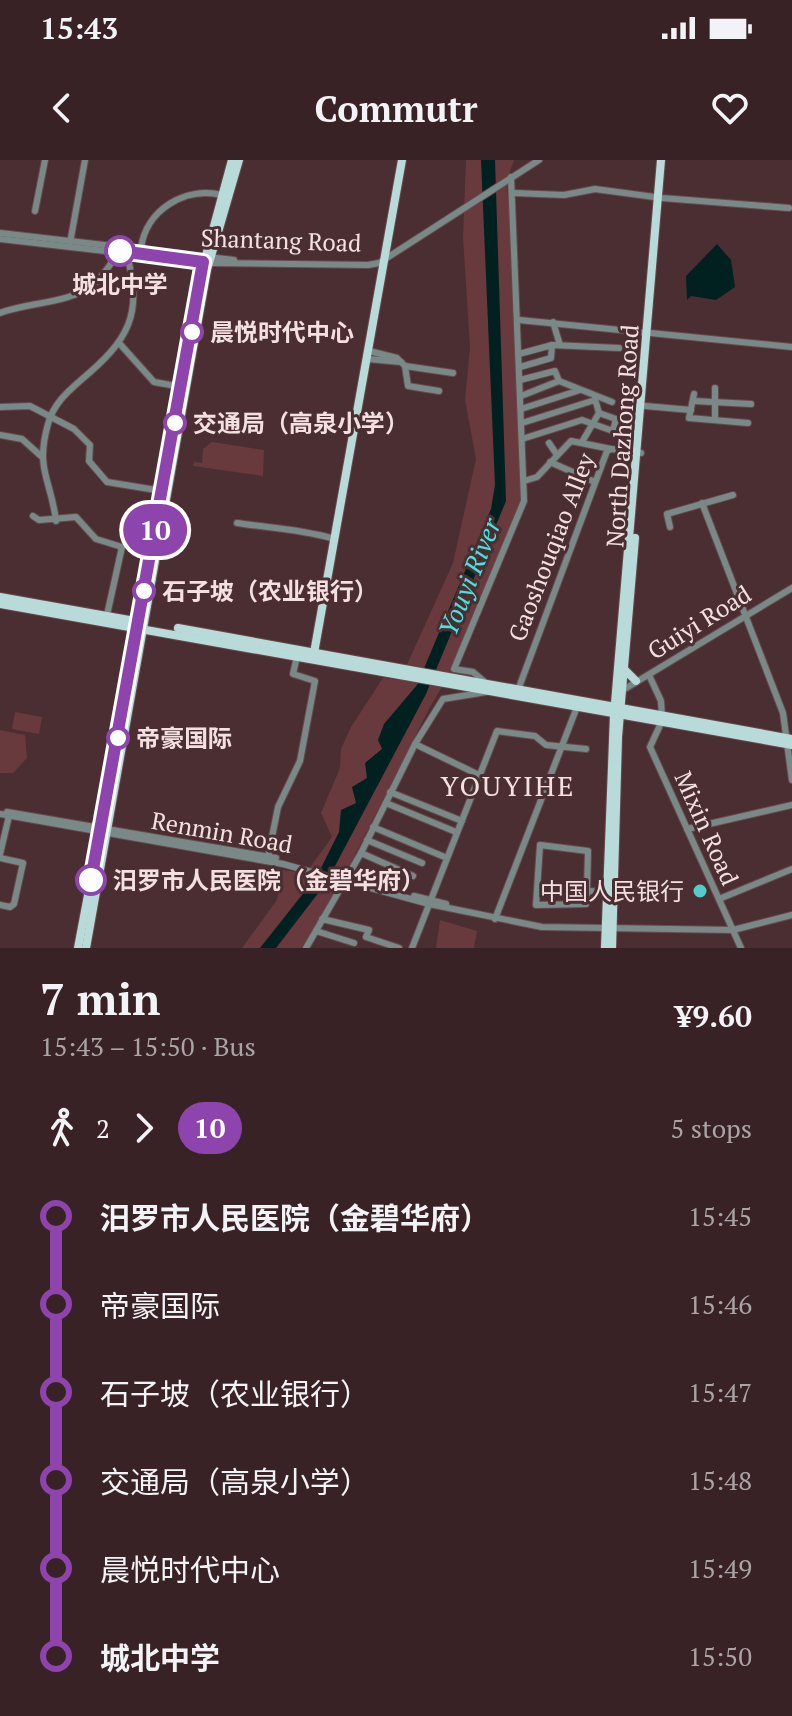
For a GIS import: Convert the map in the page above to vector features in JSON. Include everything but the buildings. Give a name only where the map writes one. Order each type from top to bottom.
[{"type":"main road","points":[[141,625],[182,387],[207,260],[232,160]]},
{"type":"main road","points":[[86,948],[104,831],[207,260],[239,160]]},
{"type":"main road","points":[[311,652],[400,160]]},
{"type":"main road","name":"North Dazhong Road","points":[[621,688],[663,160]]},
{"type":"main road","points":[[311,652],[368,355],[382,259]]},
{"type":"main road","name":"North Dazhong Road","points":[[615,737],[625,670],[648,332]]},
{"type":"main road","points":[[0,597],[107,615],[141,625],[297,655],[400,670]]},
{"type":"main road","points":[[0,604],[311,652],[469,682],[577,707],[595,707],[621,688]]},
{"type":"main road","points":[[625,670],[636,681]]},
{"type":"main road","points":[[486,688],[518,690],[617,712],[790,742]]},
{"type":"main road","points":[[595,707],[607,720],[615,737],[609,927],[605,948]]},
{"type":"main road","points":[[617,712],[649,722]]},
{"type":"main road","points":[[612,948],[606,892],[615,737],[629,725],[661,720]]},
{"type":"main road","points":[[78,948],[104,831]]},
{"type":"street","points":[[35,211],[45,160]]},
{"type":"street","points":[[70,243],[85,160]]},
{"type":"street","name":"Shantang Road","points":[[70,243],[123,252],[207,260],[357,265],[382,259],[531,160]]},
{"type":"street","name":"Shantang Road","points":[[502,180],[539,160]]},
{"type":"street","points":[[315,948],[306,947],[342,878],[361,853],[415,744],[443,699],[486,688],[473,672],[454,669],[524,501],[511,177]]},
{"type":"street","points":[[514,193],[564,195],[595,189],[660,198],[789,208]]},
{"type":"street","points":[[141,248],[144,228],[162,209],[195,192],[222,195]]},
{"type":"street","name":"Shantang Road","points":[[0,236],[141,248],[207,260]]},
{"type":"street","points":[[0,313],[19,306],[63,299],[96,282],[123,252]]},
{"type":"street","points":[[56,521],[41,467],[50,419],[59,400],[120,344],[136,301],[123,252]]},
{"type":"street","points":[[519,320],[792,347]]},
{"type":"street","points":[[553,322],[556,345],[551,358],[559,381]]},
{"type":"street","points":[[120,344],[154,382],[182,387]]},
{"type":"street","points":[[519,354],[556,345],[619,348]]},
{"type":"street","points":[[368,355],[453,373]]},
{"type":"street","points":[[520,367],[551,358]]},
{"type":"street","points":[[403,364],[408,386],[439,391]]},
{"type":"street","points":[[520,380],[555,371]]},
{"type":"street","points":[[521,396],[559,381],[594,398],[612,402]]},
{"type":"street","points":[[715,388],[715,420]]},
{"type":"street","points":[[521,409],[580,390]]},
{"type":"street","points":[[582,442],[588,426],[594,424],[599,413],[594,398]]},
{"type":"street","points":[[522,423],[594,398]]},
{"type":"street","points":[[748,423],[689,418],[694,398],[751,404]]},
{"type":"street","points":[[0,407],[23,404],[86,439],[90,445],[89,461],[107,482],[162,491]]},
{"type":"street","points":[[645,406],[691,410]]},
{"type":"street","points":[[522,439],[582,420],[613,431],[616,419],[599,413]]},
{"type":"street","points":[[0,435],[22,439],[42,457]]},
{"type":"street","points":[[524,481],[537,477],[571,441],[611,449]]},
{"type":"street","points":[[549,443],[557,455]]},
{"type":"street","name":"Gaoshouqiao Alley","points":[[518,690],[595,482],[611,449],[639,453]]},
{"type":"street","points":[[550,462],[595,482]]},
{"type":"street","points":[[670,527],[667,514],[733,495]]},
{"type":"street","points":[[702,503],[774,685],[790,742],[792,780]]},
{"type":"street","points":[[33,516],[39,520],[56,521],[76,517],[96,539],[122,547],[107,615]]},
{"type":"street","points":[[237,523],[277,530],[296,528],[331,538]]},
{"type":"street","name":"Guiyi Road","points":[[621,688],[650,675],[792,587]]},
{"type":"street","points":[[268,857],[278,807],[300,761],[315,681],[293,674],[297,655]]},
{"type":"street","points":[[621,688],[650,675],[661,701],[661,720]]},
{"type":"street","points":[[496,917],[577,707]]},
{"type":"street","name":"Mixin Road","points":[[661,720],[650,747],[743,948]]},
{"type":"street","points":[[412,948],[497,731],[535,736],[546,745],[586,749]]},
{"type":"street","points":[[415,744],[479,775]]},
{"type":"street","points":[[390,792],[462,821]]},
{"type":"street","points":[[386,803],[456,832]]},
{"type":"street","points":[[689,828],[792,805]]},
{"type":"street","points":[[0,812],[104,831]]},
{"type":"street","points":[[0,812],[104,831]]},
{"type":"street","points":[[0,905],[10,907],[14,904],[23,863],[0,856],[9,816]]},
{"type":"street","points":[[373,827],[447,858]]},
{"type":"street","name":"Renmin Road","points":[[104,831],[268,857],[430,902],[542,927],[733,927],[792,913]]},
{"type":"street","name":"Renmin Road","points":[[104,831],[313,869]]},
{"type":"street","points":[[367,840],[422,863]]},
{"type":"street","points":[[540,845],[588,851],[587,891],[586,904],[536,905],[540,845]]},
{"type":"street","points":[[361,853],[413,876]]},
{"type":"street","points":[[720,898],[792,869]]},
{"type":"street","points":[[587,891],[606,892]]},
{"type":"street","points":[[322,919],[369,930],[366,937],[399,948]]},
{"type":"street","points":[[316,931],[354,943]]},
{"type":"shaded area","points":[[466,160],[514,160],[506,183],[512,230],[522,496],[516,519],[450,673],[334,896],[302,948],[242,948],[277,900],[282,870],[306,873],[332,837],[321,813],[340,768],[341,749],[351,727],[383,678],[400,680],[453,563],[476,459],[465,400],[470,347],[463,237]]},
{"type":"shaded area","points":[[212,442],[264,450],[263,476],[193,466],[194,462],[202,463],[203,449]]},
{"type":"shaded area","points":[[15,712],[42,717],[39,734],[12,729]]},
{"type":"shaded area","points":[[0,730],[25,735],[27,758],[13,773],[0,773]]},
{"type":"shaded area","points":[[440,920],[477,931],[474,948],[436,948]]},
{"type":"water","name":"Youyi River","points":[[481,160],[495,160],[506,501],[426,694],[326,883],[276,948],[260,948],[317,876],[339,832],[341,810],[356,803],[352,787],[367,778],[365,763],[382,749],[378,740],[384,724],[417,685],[491,509],[495,485]]},
{"type":"water","points":[[717,244],[731,260],[735,287],[716,300],[691,296],[687,300],[686,276]]},
{"type":"bus line","name":"10","points":[[91,880],[203,262],[120,251]]},
{"type":"place","name":"城北中学","points":[[120,251]]},
{"type":"place","name":"晨悦时代中心","points":[[192,332]]},
{"type":"place","name":"交通局（高泉小学）","points":[[175,423]]},
{"type":"place","name":"石子坡（农业银行）","points":[[144,591]]},
{"type":"place","name":"帝豪国际","points":[[118,738]]},
{"type":"place","name":"汨罗市人民医院（金碧华府）","points":[[91,880]]},
{"type":"place","name":"中国人民银行","points":[[700,891]]},
{"type":"district","name":"YOUYIHE","points":[[508,785]]}]
